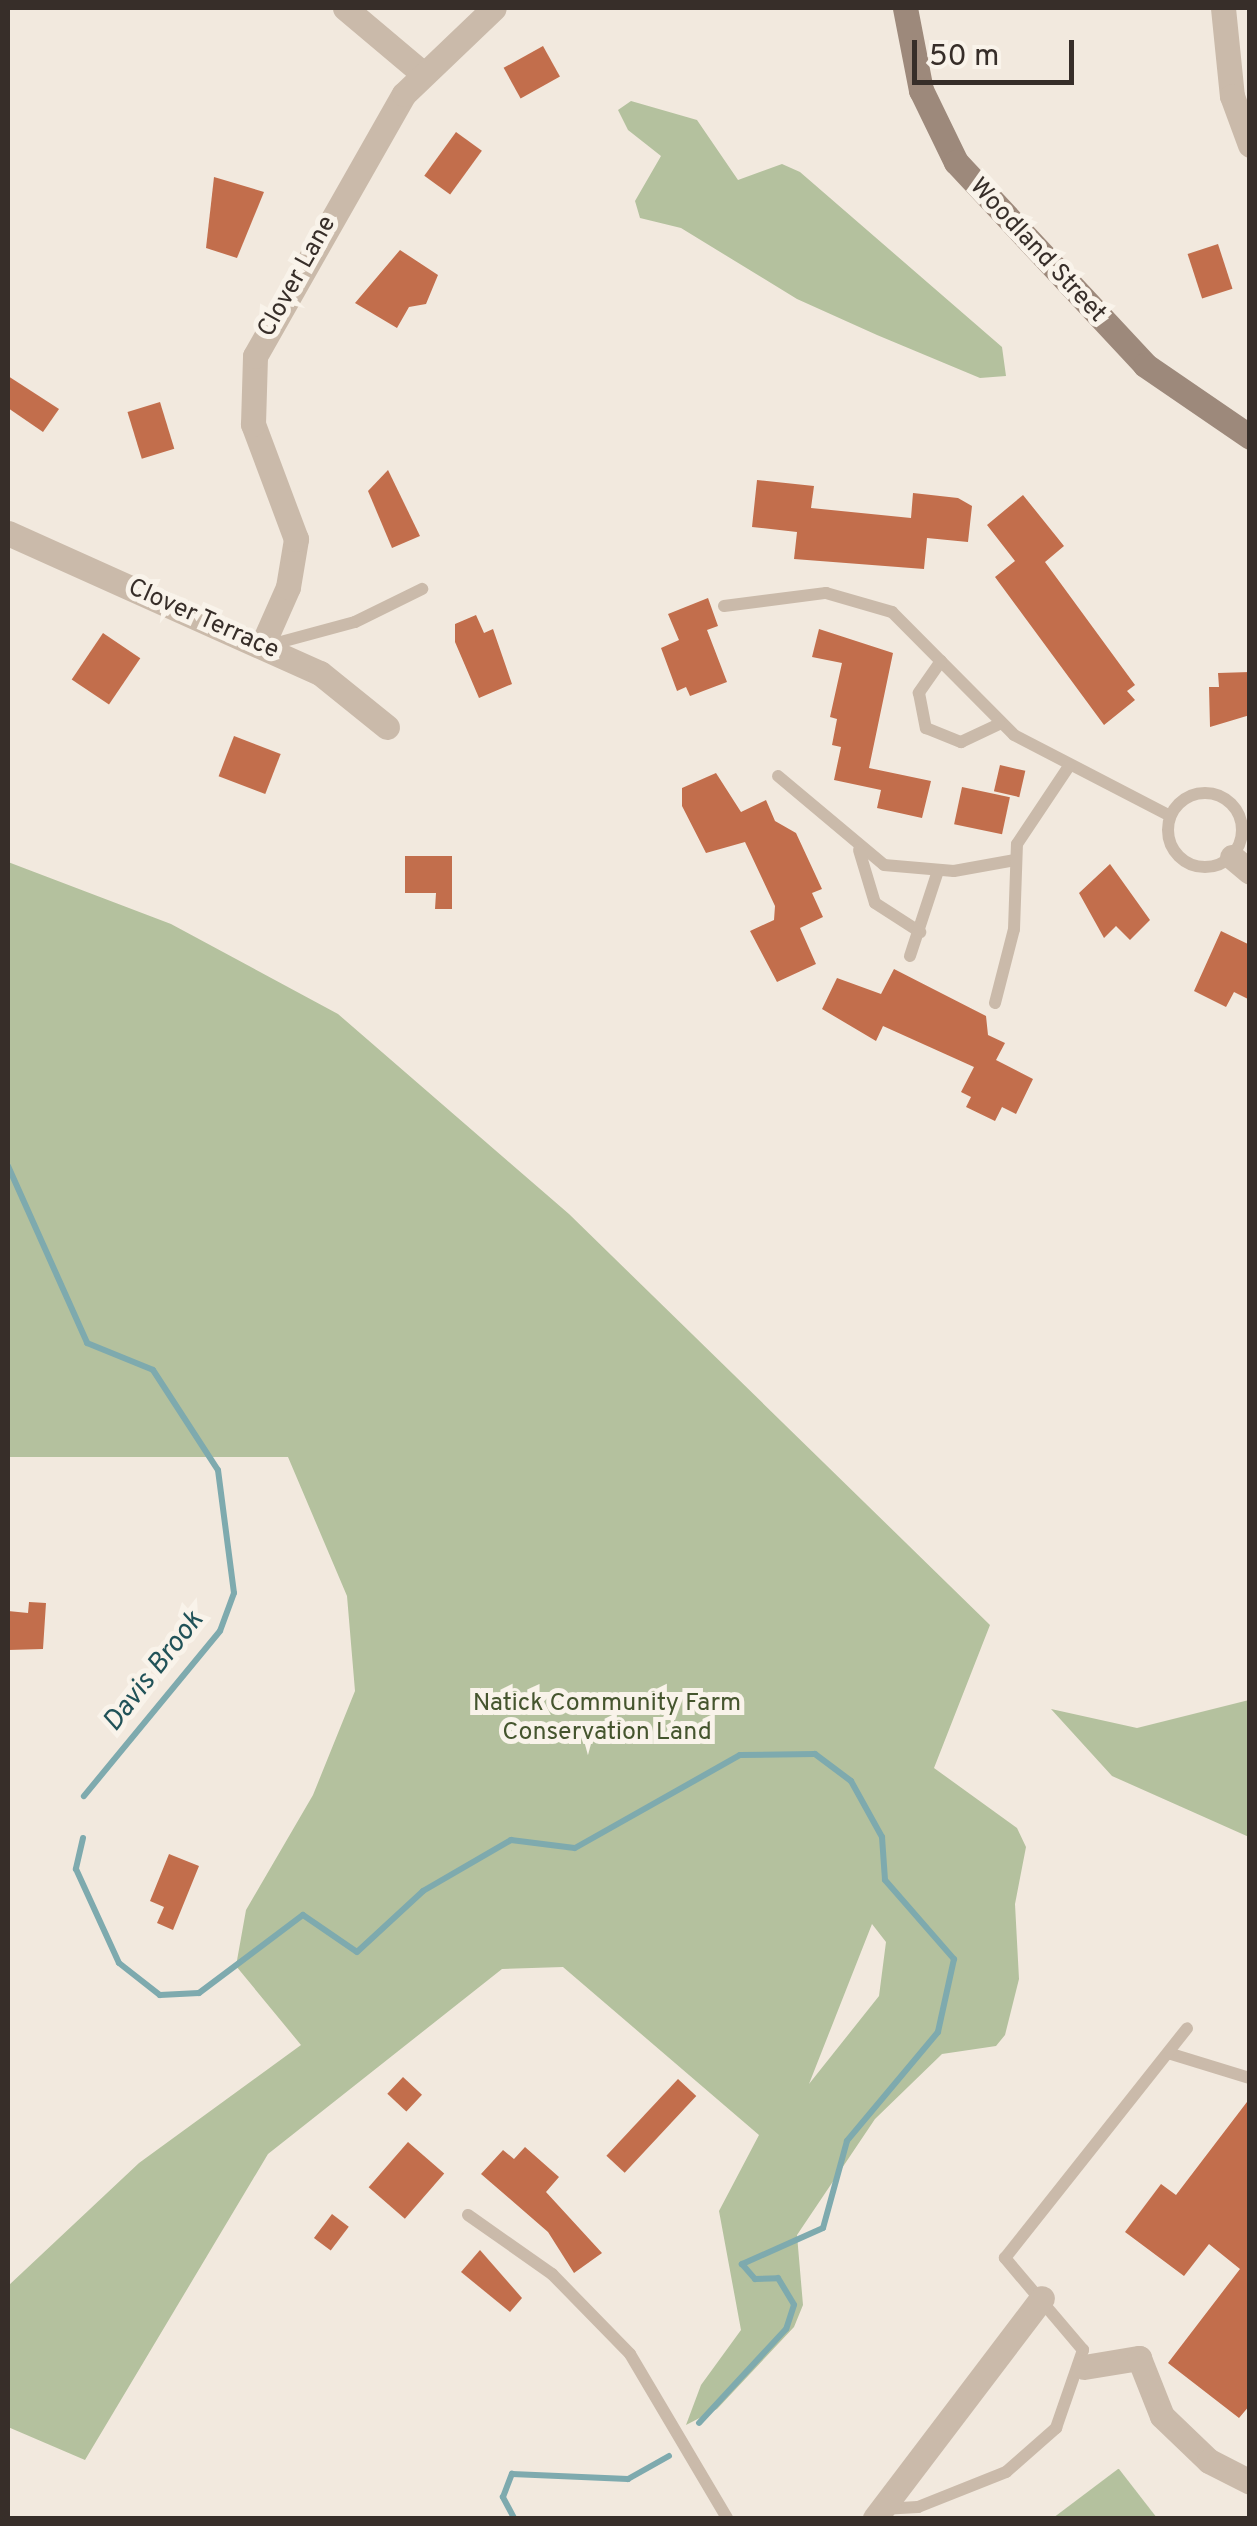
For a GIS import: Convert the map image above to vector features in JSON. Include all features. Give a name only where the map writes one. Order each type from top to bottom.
[{"type":"street","points":[[345,8],[421,72]]},
{"type":"street","name":"Clover Lane","points":[[262,646],[288,587],[296,540],[254,424],[255,356],[421,72],[494,8]]},
{"type":"street","name":"Woodland Street","points":[[905,8],[930,115],[975,186],[1156,375],[1250,438]]},
{"type":"street","points":[[1224,8],[1232,96],[1250,145]]},
{"type":"street","name":"Clover Terrace","points":[[8,533],[262,646],[344,689],[387,727]]},
{"type":"street","points":[[879,2514],[1042,2298]]},
{"type":"street","points":[[1084,2366],[1139,2358],[1162,2416],[1209,2461],[1250,2482]]},
{"type":"lane","points":[[262,646],[355,622],[422,588]]},
{"type":"lane","points":[[724,606],[808,592],[858,600],[892,612],[999,724],[1069,766],[1170,816]]},
{"type":"lane","points":[[941,661],[919,693],[926,728],[961,742],[999,724]]},
{"type":"lane","points":[[995,1003],[1014,929],[1015,860],[1023,828],[1069,766]]},
{"type":"lane","points":[[778,776],[860,850],[884,865],[938,872],[1015,860]]},
{"type":"lane","points":[[1192,795],[1229,802],[1242,827],[1240,864],[1210,868],[1181,859],[1168,839],[1170,816],[1192,795]]},
{"type":"lane","points":[[860,850],[875,903],[920,932]]},
{"type":"lane","points":[[910,956],[938,872]]},
{"type":"lane","points":[[879,2514],[943,2499],[1024,2460],[1056,2428],[1084,2366],[1075,2332],[1005,2258],[1187,2028]]},
{"type":"lane","points":[[1168,2053],[1250,2078]]},
{"type":"lane","points":[[468,2214],[552,2274],[619,2341],[727,2518]]},
{"type":"green space","points":[[631,101],[697,120],[738,180],[782,164],[800,172],[1002,347],[1006,376],[980,378],[877,335],[797,299],[681,228],[640,218],[635,201],[661,156],[628,130],[618,110]]},
{"type":"green space","name":"Natick Community Farm Conservation Land","points":[[8,862],[171,924],[338,1014],[569,1214],[990,1625],[934,1768],[1017,1828],[1026,1847],[1015,1904],[1019,1979],[1005,2035],[996,2046],[942,2054],[875,2119],[797,2235],[803,2305],[794,2327],[717,2409],[686,2425],[701,2385],[741,2330],[719,2211],[759,2135],[563,1967],[502,1969],[268,2154],[85,2460],[8,2427],[8,2286],[139,2163],[301,2045],[236,1966],[246,1910],[313,1795],[355,1691],[347,1596],[288,1457],[8,1457]],"holes":[[[872,1924],[886,1942],[879,1996],[809,2084]]]},
{"type":"green space","points":[[1249,1700],[1249,1837],[1112,1776],[1051,1709],[1137,1728]]},
{"type":"green space","points":[[1118,2469],[1157,2518],[1053,2518]]},
{"type":"building","points":[[543,46],[560,77],[521,98],[504,68]]},
{"type":"building","points":[[456,132],[482,151],[450,194],[424,176]]},
{"type":"building","points":[[214,177],[264,192],[237,258],[206,248]]},
{"type":"building","points":[[1218,244],[1233,289],[1202,299],[1188,254]]},
{"type":"building","points":[[400,250],[438,275],[426,304],[409,307],[397,328],[355,303]]},
{"type":"building","points":[[8,376],[59,409],[43,432],[8,408]]},
{"type":"building","points":[[160,402],[174,449],[142,459],[127,412]]},
{"type":"building","points":[[388,470],[420,536],[392,548],[368,491]]},
{"type":"building","points":[[757,480],[814,486],[811,508],[911,518],[913,493],[958,498],[972,506],[968,542],[927,538],[924,569],[794,559],[797,532],[752,527]]},
{"type":"building","points":[[1023,495],[1064,546],[1045,562],[1135,685],[1127,691],[1135,700],[1104,725],[995,577],[1015,561],[987,525]]},
{"type":"building","points":[[708,598],[718,626],[707,630],[727,682],[690,696],[686,687],[677,691],[661,648],[679,640],[668,614]]},
{"type":"building","points":[[476,615],[484,633],[493,629],[512,684],[479,698],[455,642],[455,624]]},
{"type":"building","points":[[819,629],[893,653],[869,768],[931,781],[922,818],[877,808],[881,790],[834,780],[841,747],[832,745],[837,719],[830,717],[842,663],[812,657]]},
{"type":"building","points":[[103,633],[140,658],[109,705],[72,679]]},
{"type":"building","points":[[1250,672],[1250,715],[1210,727],[1209,687],[1219,687],[1218,673]]},
{"type":"building","points":[[234,736],[281,754],[265,794],[219,776]]},
{"type":"building","points":[[1000,765],[1025,771],[1019,797],[994,791]]},
{"type":"building","points":[[716,773],[741,812],[766,800],[775,821],[796,833],[822,889],[812,893],[823,917],[800,928],[816,964],[777,982],[750,931],[774,920],[775,906],[745,842],[706,853],[682,806],[682,788]]},
{"type":"building","points":[[962,787],[1010,797],[1002,834],[954,824]]},
{"type":"building","points":[[405,856],[452,856],[452,909],[435,909],[436,893],[405,893]]},
{"type":"building","points":[[1110,864],[1150,920],[1130,940],[1116,926],[1104,938],[1079,893]]},
{"type":"building","points":[[1221,931],[1250,945],[1250,1000],[1234,992],[1226,1007],[1194,991]]},
{"type":"building","points":[[894,969],[986,1016],[988,1035],[1005,1043],[996,1060],[1033,1079],[1016,1114],[1002,1107],[995,1121],[966,1107],[971,1097],[961,1092],[974,1067],[883,1026],[876,1041],[822,1009],[837,978],[881,994]]},
{"type":"building","points":[[29,1602],[46,1603],[43,1649],[8,1650],[8,1611],[28,1613]]},
{"type":"building","points":[[169,1854],[199,1866],[173,1930],[157,1923],[164,1907],[150,1901]]},
{"type":"building","points":[[403,2077],[422,2095],[406,2112],[387,2094]]},
{"type":"building","points":[[678,2079],[696,2096],[625,2173],[606,2156]]},
{"type":"building","points":[[1250,2098],[1250,2405],[1239,2418],[1168,2363],[1240,2269],[1209,2244],[1184,2276],[1125,2232],[1161,2184],[1176,2195]]},
{"type":"building","points":[[408,2142],[444,2173],[405,2219],[369,2187]]},
{"type":"building","points":[[525,2147],[559,2177],[546,2192],[602,2253],[574,2273],[548,2232],[481,2174],[503,2150],[514,2159]]},
{"type":"building","points":[[332,2214],[349,2227],[331,2251],[314,2238]]},
{"type":"building","points":[[480,2250],[522,2298],[510,2312],[461,2272]]},
{"type":"waterway","name":"Davis Brook","points":[[8,1166],[87,1343],[153,1370],[218,1470],[234,1593],[220,1631],[84,1796]]},
{"type":"waterway","name":"Davis Brook","points":[[83,1838],[76,1869],[119,1963],[160,1995],[199,1993],[303,1915],[357,1952],[423,1891],[511,1840],[575,1848],[740,1755],[815,1754],[851,1781],[882,1837],[885,1880],[954,1959],[938,2032],[847,2141],[823,2228],[742,2264],[755,2279],[778,2278],[794,2305],[786,2329],[699,2423]]},
{"type":"waterway","name":"Davis Brook","points":[[514,2518],[503,2497],[512,2474],[628,2479],[669,2456]]}]
